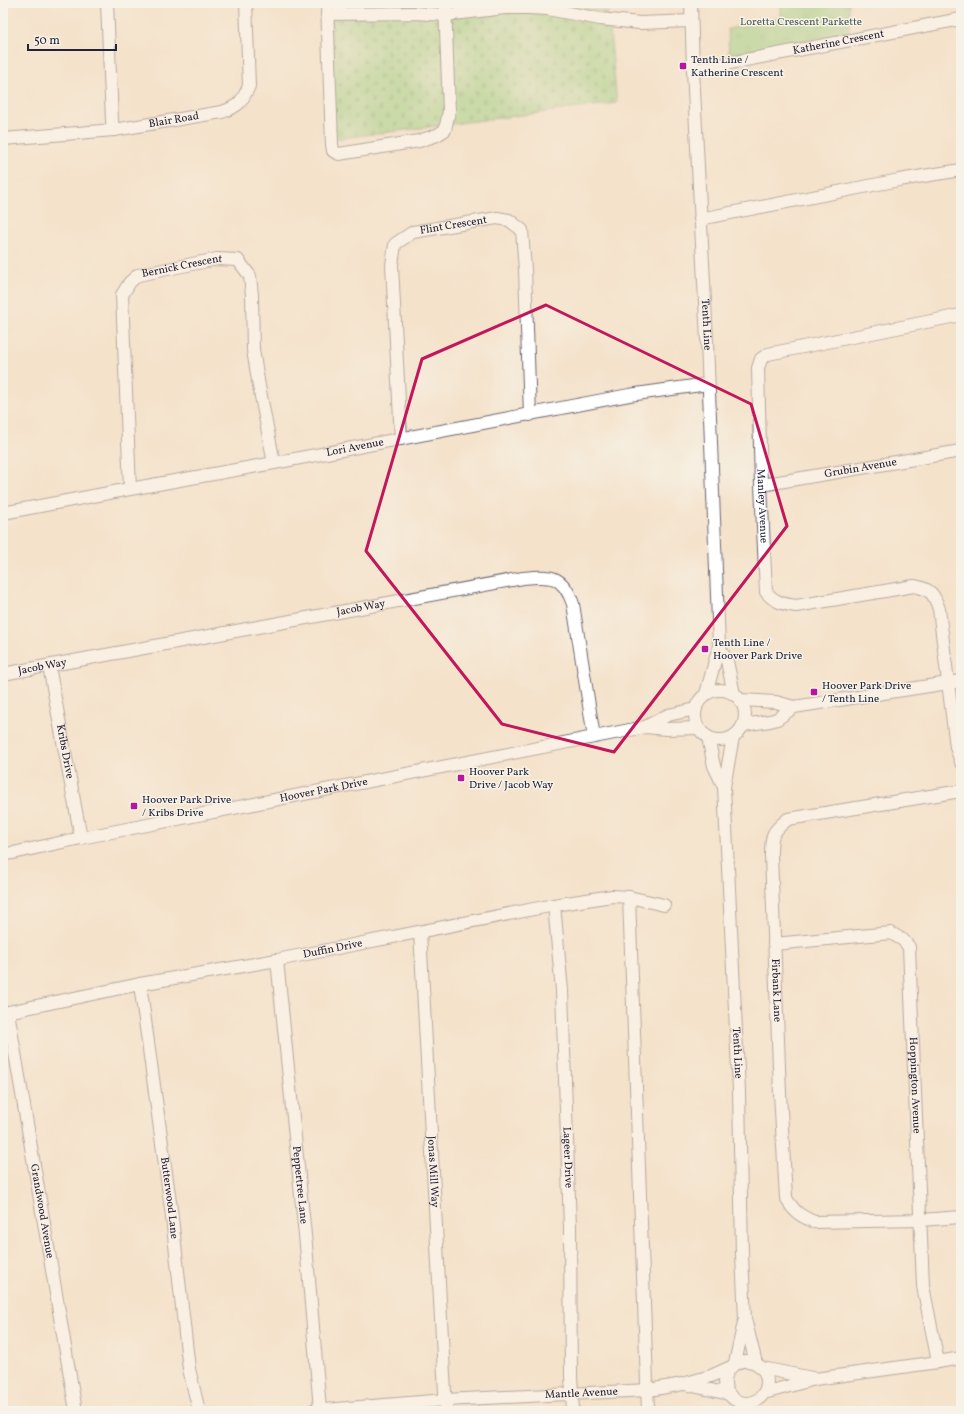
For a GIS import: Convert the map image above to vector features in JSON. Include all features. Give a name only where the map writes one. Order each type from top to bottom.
[{"type":"street","points":[[107,3],[112,121],[114,130]]},
{"type":"street","name":"Blair Road","points":[[3,139],[114,130],[222,112],[235,107],[244,98],[249,86],[246,3]]},
{"type":"street","name":"Tenth Line","points":[[691,3],[700,219],[707,341],[719,646],[706,694]]},
{"type":"street","points":[[445,9],[449,111],[445,130],[437,135],[420,140],[339,154],[333,151],[327,9],[415,13],[445,9],[504,6],[548,9],[600,19],[640,22],[691,21]]},
{"type":"street","name":"Katherine Crescent","points":[[693,70],[961,19]]},
{"type":"street","points":[[700,219],[899,180],[961,170]]},
{"type":"street","name":"Flint Crescent","points":[[401,439],[392,265],[395,244],[413,232],[497,218],[509,220],[522,230],[525,270],[530,415]]},
{"type":"street","name":"Bernick Crescent","points":[[130,489],[122,295],[130,282],[138,274],[217,259],[238,260],[250,276],[252,294],[253,350],[274,463]]},
{"type":"street","name":"Manley Avenue","points":[[961,315],[768,354],[761,359],[758,368],[766,592],[771,598],[782,604],[796,606],[914,586],[923,588],[934,595],[939,609],[956,748],[961,762]]},
{"type":"street","name":"Lori Avenue","points":[[3,513],[530,415],[629,395],[708,384]]},
{"type":"street","name":"Grubin Avenue","points":[[761,485],[961,451]]},
{"type":"street","name":"Jacob Way","points":[[3,674],[523,578],[548,576],[565,585],[573,604],[594,737]]},
{"type":"street","name":"Tenth Line","points":[[719,646],[727,661],[737,697]]},
{"type":"street","name":"Kribs Drive","points":[[49,666],[81,838]]},
{"type":"street","points":[[737,697],[745,712],[744,724],[739,732],[724,740],[716,740],[703,733],[696,721],[696,709],[701,698],[712,691],[727,691],[737,697],[776,702],[794,707],[961,681]]},
{"type":"street","points":[[744,724],[777,719],[794,707]]},
{"type":"street","name":"Hoover Park Drive","points":[[3,854],[645,727],[668,715],[696,709]]},
{"type":"street","name":"Hoover Park Drive","points":[[645,727],[703,733]]},
{"type":"street","name":"Tenth Line","points":[[703,733],[713,763],[724,787]]},
{"type":"street","name":"Tenth Line","points":[[732,737],[724,787],[739,1091],[742,1255],[745,1319],[759,1366]]},
{"type":"street","name":"Firbank Lane","points":[[961,791],[788,820],[775,830],[771,841],[774,944],[786,1198],[792,1208],[799,1215],[814,1222],[921,1220],[961,1217]]},
{"type":"street","name":"Duffin Drive","points":[[6,1012],[140,984],[277,960],[554,905],[612,896],[629,897],[664,905]]},
{"type":"street","points":[[629,897],[648,1411]]},
{"type":"street","name":"Lageer Drive","points":[[554,905],[562,991],[570,1228],[572,1411]]},
{"type":"street","name":"Jonas Mill Way","points":[[420,932],[446,1406]]},
{"type":"street","name":"Hoppington Avenue","points":[[774,944],[891,933],[903,940],[909,947],[924,1286],[938,1362]]},
{"type":"street","name":"Peppertree Lane","points":[[277,960],[306,1245],[316,1410]]},
{"type":"street","name":"Butterwood Lane","points":[[140,984],[171,1209],[190,1369],[198,1411]]},
{"type":"street","name":"Grandwood Avenue","points":[[6,1012],[76,1411]]},
{"type":"street","name":"Tenth Line","points":[[733,1365],[745,1319]]},
{"type":"street","points":[[815,1379],[782,1373],[759,1366],[749,1361],[742,1361],[733,1365],[725,1377],[725,1383],[734,1401],[746,1402],[760,1396],[815,1379],[961,1358]]},
{"type":"street","name":"Mantle Avenue","points":[[316,1410],[446,1406],[572,1394],[648,1390],[683,1384],[710,1376],[733,1365]]},
{"type":"street","points":[[754,1411],[760,1396],[766,1387],[766,1380],[759,1366]]},
{"type":"street","name":"Mantle Avenue","points":[[683,1384],[734,1401]]},
{"type":"highlighted area","points":[[546,305],[751,404],[787,526],[614,752],[502,724],[366,551],[422,359]]},
{"type":"green space","points":[[330,3],[542,3],[608,12],[617,103],[334,139]]},
{"type":"green space","name":"Loretta Crescent Parkette","points":[[781,3],[849,3],[849,32],[729,54],[728,29],[781,18]]},
{"type":"place","name":"Tenth Line / Katherine Crescent","points":[[683,66]]},
{"type":"place","name":"Tenth Line / Hoover Park Drive","points":[[705,649]]},
{"type":"place","name":"Hoover Park Drive / Tenth Line","points":[[814,692]]},
{"type":"place","name":"Hoover Park Drive / Jacob Way","points":[[461,778]]},
{"type":"place","name":"Hoover Park Drive / Kribs Drive","points":[[134,806]]}]
